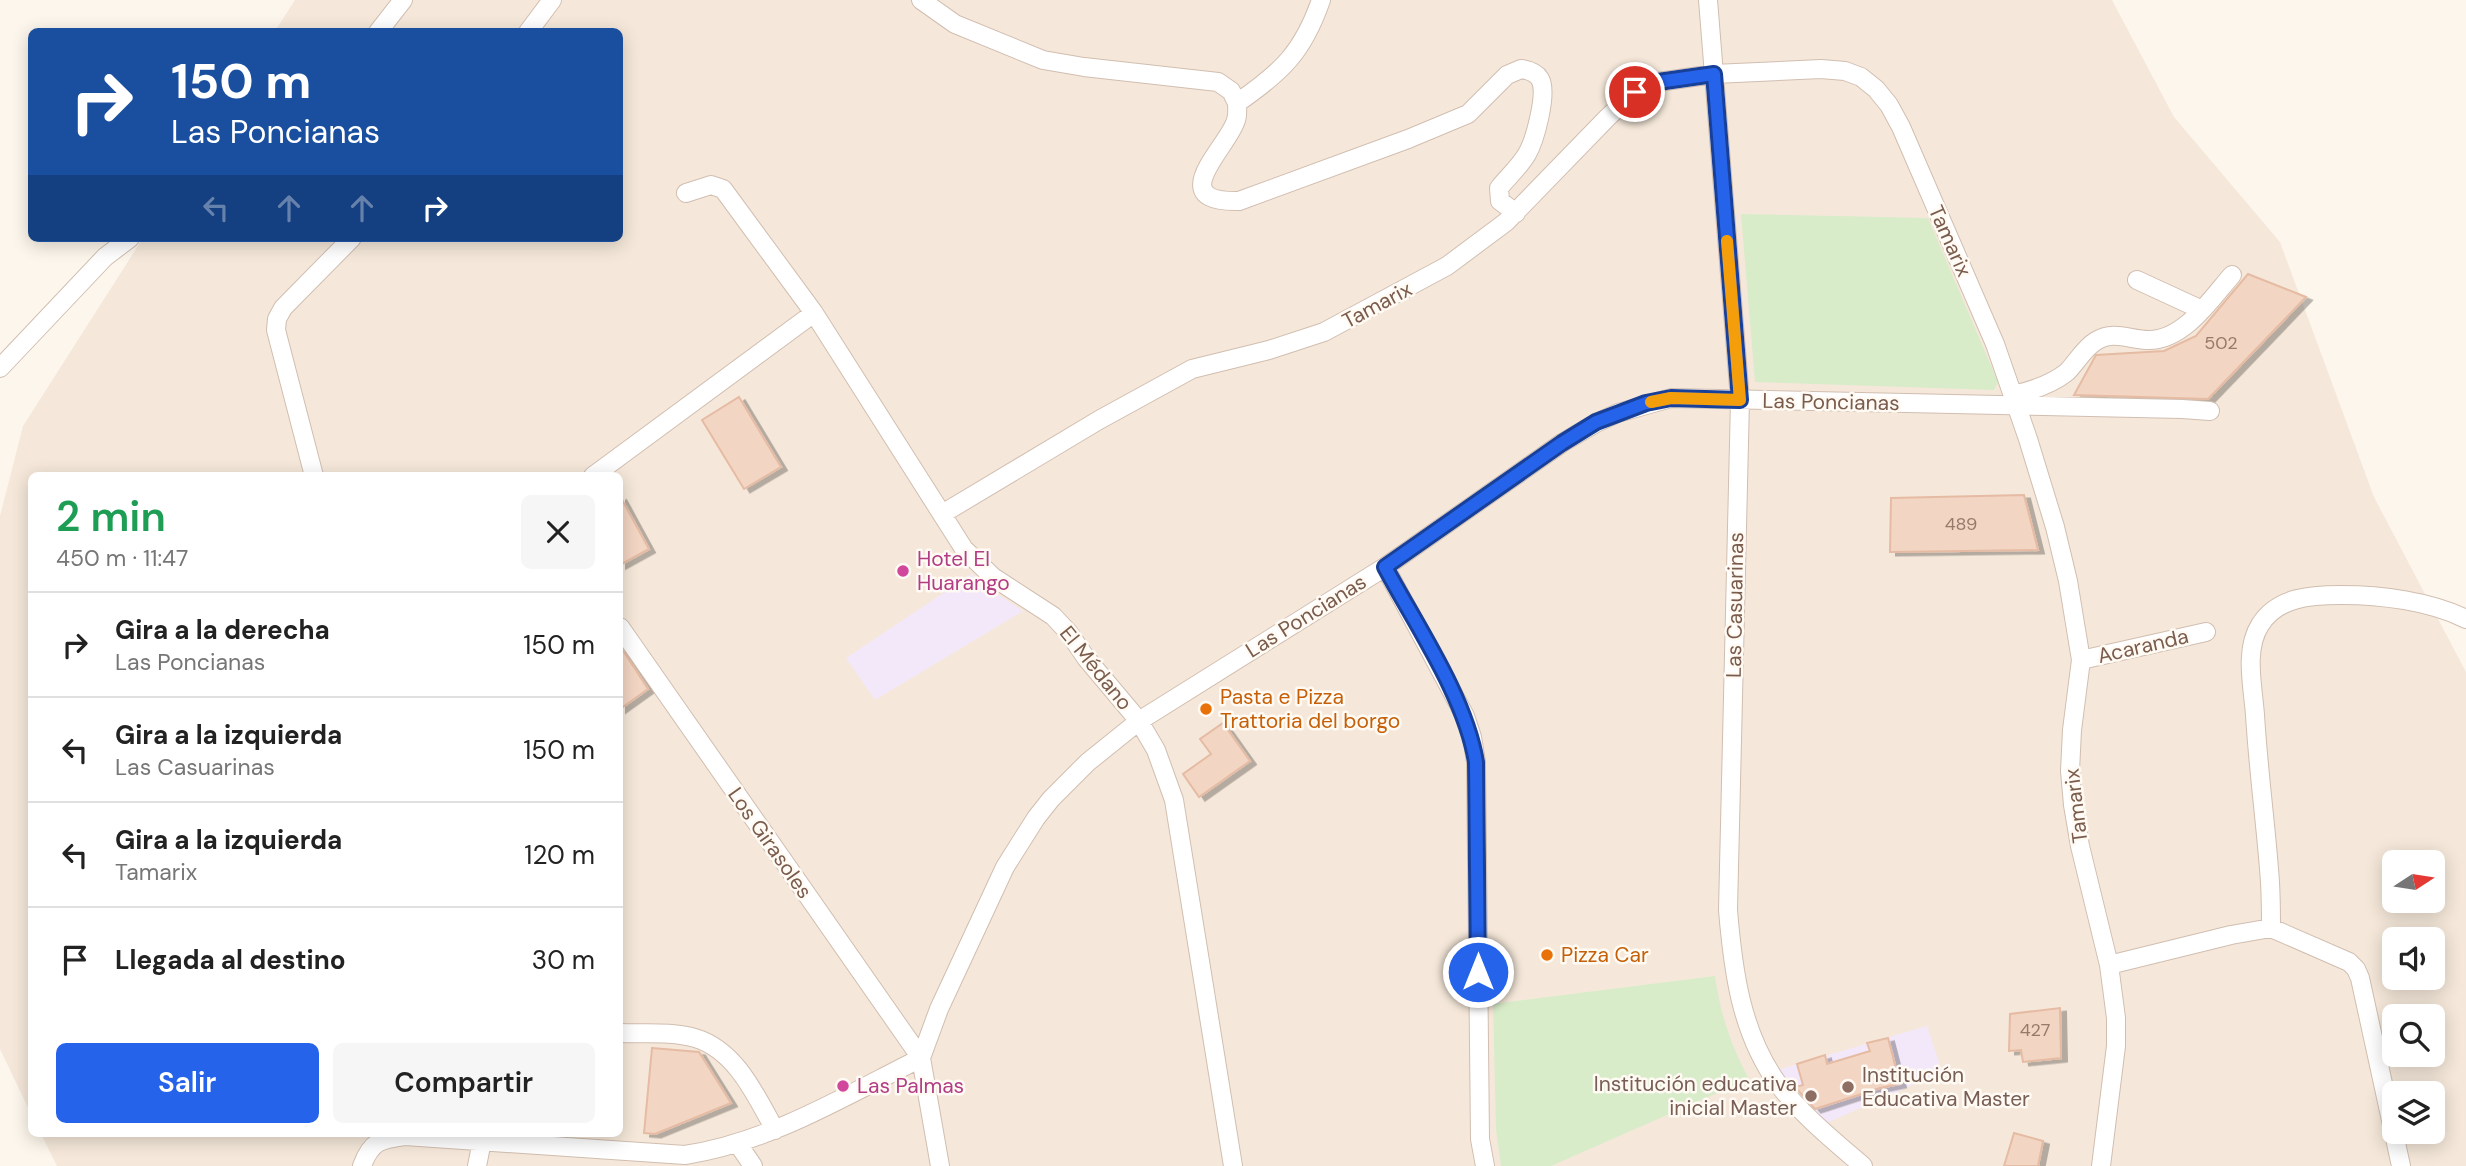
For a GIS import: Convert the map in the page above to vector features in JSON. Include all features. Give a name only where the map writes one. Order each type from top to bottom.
[{"type":"street","points":[[381,28],[403,0]]},
{"type":"street","points":[[531,28],[552,0]]},
{"type":"street","points":[[921,0],[955,24],[1043,60],[1218,82],[1231,91],[1237,103],[1236,121],[1208,165],[1202,180],[1205,191],[1218,201],[1239,201],[1408,139],[1468,114],[1507,75],[1521,69],[1533,72],[1541,79],[1542,94],[1536,137],[1526,156],[1499,188],[1498,195],[1500,201],[1516,213]]},
{"type":"street","points":[[1237,103],[1267,82],[1297,52],[1311,29],[1321,0]]},
{"type":"street","name":"Las Casuarinas","points":[[1708,0],[1740,400],[1728,897],[1732,960],[1740,999],[1762,1059],[1800,1109],[1863,1166]]},
{"type":"street","name":"Tamarix","points":[[942,514],[1099,420],[1192,369],[1269,350],[1324,332],[1447,266],[1516,213],[1635,92],[1651,83],[1714,74],[1821,69],[1845,71],[1861,77],[1876,89],[1889,105],[1901,127],[1996,344],[2055,527],[2068,581],[2081,660],[2071,744],[2073,806],[2113,985],[2116,1046],[2101,1166]]},
{"type":"street","name":"El Médano","points":[[686,193],[710,185],[723,189],[814,313],[964,549],[993,577],[1053,616],[1139,721],[1156,750],[1174,800],[1233,1166]]},
{"type":"street","points":[[0,368],[105,257],[125,242]]},
{"type":"street","points":[[313,472],[276,330],[277,319],[283,308],[348,242]]},
{"type":"street","points":[[2014,400],[2066,372],[2089,346],[2103,338],[2117,335],[2142,340],[2162,338],[2179,329],[2202,310],[2231,275]]},
{"type":"street","points":[[2137,280],[2202,310]]},
{"type":"street","points":[[597,472],[814,313]]},
{"type":"street","name":"Las Poncianas","points":[[921,1058],[939,1009],[1005,867],[1044,809],[1088,762],[1139,721],[1385,567],[1596,422],[1636,406],[1671,398],[2014,400],[2210,411]]},
{"type":"street","points":[[1385,567],[1465,716],[1472,737],[1476,762],[1480,1139],[1485,1166]]},
{"type":"street","points":[[2272,928],[2270,871],[2258,769],[2251,665],[2259,626],[2274,609],[2292,600],[2319,595],[2357,595],[2400,601],[2441,610],[2466,620]]},
{"type":"street","name":"Los Girasoles","points":[[623,631],[921,1058]]},
{"type":"street","name":"Acaranda","points":[[2081,660],[2206,632]]},
{"type":"street","points":[[2109,965],[2231,935],[2272,928],[2349,962],[2360,978],[2401,1166]]},
{"type":"street","points":[[623,1033],[669,1034],[708,1042],[733,1063],[752,1088],[775,1130]]},
{"type":"street","points":[[420,1137],[685,1155],[738,1144],[775,1130],[921,1058],[940,1166]]},
{"type":"street","points":[[362,1166],[366,1154],[382,1139],[397,1137]]},
{"type":"street","points":[[477,1166],[481,1141]]},
{"type":"street","points":[[738,1144],[753,1166]]},
{"type":"shaded area","points":[[295,0],[2112,0],[2174,117],[2280,242],[2374,497],[2466,672],[2466,1166],[57,1166],[42,1137],[623,1137],[623,472],[28,472],[28,1108],[0,1049],[0,516],[23,426],[140,242],[623,242],[623,28],[277,28]]},
{"type":"shaded area","points":[[972,574],[1023,611],[875,700],[846,658]]},
{"type":"shaded area","name":"Institución Educativa Master","points":[[1927,1026],[1942,1072],[1822,1125],[1777,1070]]},
{"type":"green space","points":[[1741,214],[1928,218],[1998,382],[1994,390],[1755,382]]},
{"type":"green space","points":[[1715,976],[1727,1029],[1749,1079],[1551,1166],[1501,1166],[1496,1130],[1493,1004]]},
{"type":"building","points":[[2248,274],[2306,297],[2208,399],[2074,395],[2096,355],[2164,351],[2196,336]]},
{"type":"building","points":[[739,397],[781,467],[744,489],[702,420]]},
{"type":"building","points":[[2024,495],[2038,550],[1890,552],[1891,498]]},
{"type":"building","points":[[623,501],[649,549],[623,563]]},
{"type":"building","points":[[623,651],[648,689],[623,707]]},
{"type":"building","points":[[1223,723],[1250,761],[1199,797],[1183,774],[1211,754],[1200,739]]},
{"type":"building","points":[[2060,1008],[2061,1058],[2023,1062],[2021,1050],[2009,1051],[2010,1014]]},
{"type":"building","points":[[1888,1038],[1900,1084],[1815,1109],[1795,1087],[1803,1085],[1797,1064],[1825,1055],[1827,1064],[1870,1051],[1867,1043]]},
{"type":"building","points":[[652,1048],[699,1052],[731,1103],[655,1134],[644,1133]]},
{"type":"building","points":[[2014,1133],[2043,1141],[2038,1166],[2004,1166]]},
{"type":"slow traffic","points":[[1651,402],[1671,398],[1740,400],[1727,241]]},
{"type":"place","name":"Hotel El Huarango","points":[[903,571]]},
{"type":"place","name":"Pasta e Pizza Trattoria del borgo","points":[[1206,709]]},
{"type":"place","name":"Pizza Car","points":[[1547,955]]},
{"type":"place","name":"Las Palmas","points":[[843,1086]]},
{"type":"place","name":"Institución Educativa Master","points":[[1848,1087]]},
{"type":"place","name":"Institución educativa inicial Master","points":[[1811,1096]]},
{"type":"route","points":[[1478,972],[1476,762],[1472,737],[1456,697],[1385,567],[1596,422],[1646,403],[1671,398],[1740,400],[1714,74],[1672,78],[1651,83],[1635,92]]}]
